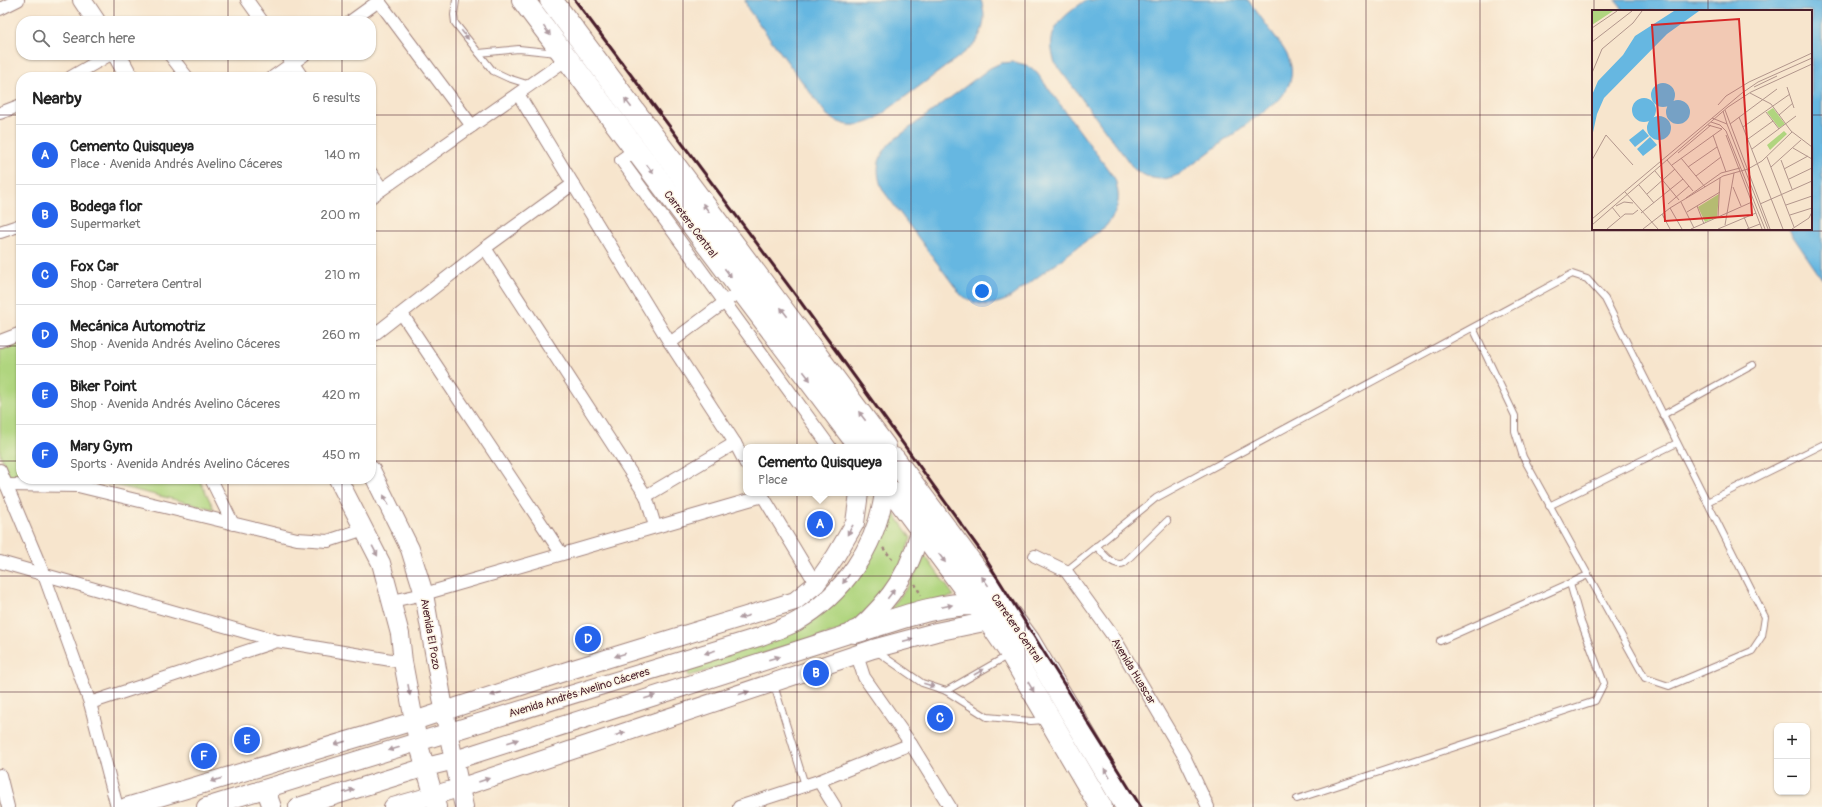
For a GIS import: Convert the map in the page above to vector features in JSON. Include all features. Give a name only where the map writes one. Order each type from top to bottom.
[{"type":"highway","name":"Carretera Central","points":[[524,0],[635,150],[733,296],[793,341],[882,444]]},
{"type":"highway","name":"Carretera Central","points":[[551,0],[793,341],[858,444]]},
{"type":"highway","name":"Carretera Central","points":[[897,463],[1029,641],[1127,807]]},
{"type":"highway","name":"Carretera Central","points":[[896,496],[1011,653],[1100,807]]},
{"type":"highway","points":[[856,632],[953,604],[976,604]]},
{"type":"street","points":[[0,9],[18,0]]},
{"type":"street","points":[[82,0],[93,16]]},
{"type":"street","points":[[358,16],[379,0],[472,126]]},
{"type":"street","points":[[252,2],[259,16]]},
{"type":"street","points":[[376,193],[518,94],[565,56]]},
{"type":"street","points":[[80,72],[100,60]]},
{"type":"street","points":[[120,60],[126,72]]},
{"type":"street","points":[[174,60],[183,72]]},
{"type":"street","points":[[278,72],[289,60]]},
{"type":"street","points":[[291,60],[299,72]]},
{"type":"street","points":[[518,94],[670,343],[735,443],[743,458]]},
{"type":"street","points":[[0,113],[16,106]]},
{"type":"street","points":[[376,180],[382,189]]},
{"type":"street","points":[[376,333],[485,248],[573,184]]},
{"type":"street","points":[[0,232],[16,227]]},
{"type":"street","points":[[485,248],[646,496],[655,526]]},
{"type":"street","points":[[670,343],[733,296],[828,444]]},
{"type":"street","points":[[402,314],[561,553]]},
{"type":"street","points":[[0,341],[16,335]]},
{"type":"street","points":[[646,496],[735,443]]},
{"type":"street","points":[[0,470],[44,575],[90,703],[117,807]]},
{"type":"street","name":"Avenida El Pozo","points":[[376,480],[410,549],[424,594],[448,732],[464,807]]},
{"type":"street","points":[[213,484],[233,524]]},
{"type":"street","points":[[341,484],[381,563],[400,634],[403,662],[418,742],[436,802]]},
{"type":"street","points":[[6,485],[78,486],[297,539],[328,541],[364,530]]},
{"type":"street","points":[[392,600],[424,594],[755,496]]},
{"type":"street","points":[[763,496],[816,584]]},
{"type":"street","points":[[126,807],[414,721],[570,670],[795,601],[816,584],[834,558],[855,523],[859,496]]},
{"type":"street","name":"Avenida Andrés Avelino Cáceres","points":[[206,807],[760,637],[795,622],[823,603],[840,587],[857,564],[873,535],[881,512],[884,496]]},
{"type":"street","points":[[298,807],[426,767],[455,760],[588,716],[856,632],[879,611],[896,588],[911,560],[920,529],[924,499]]},
{"type":"street","points":[[1035,556],[1066,570]]},
{"type":"street","points":[[0,562],[277,641],[403,662]]},
{"type":"street","name":"Avenida Huascar","points":[[1066,570],[1115,639],[1184,756],[1208,807]]},
{"type":"street","points":[[760,637],[770,609]]},
{"type":"street","points":[[393,807],[436,802],[459,788],[865,652],[936,632],[989,621]]},
{"type":"street","points":[[90,703],[277,641]]},
{"type":"street","points":[[865,652],[864,677],[911,744],[950,807]]},
{"type":"street","points":[[672,664],[679,668],[683,676],[682,687]]},
{"type":"street","points":[[570,670],[600,686]]},
{"type":"street","points":[[588,716],[596,742]]},
{"type":"street","points":[[739,807],[819,781],[911,744]]},
{"type":"street","points":[[0,775],[8,807]]},
{"type":"street","points":[[819,781],[835,807]]},
{"type":"street","points":[[272,787],[268,796],[272,807]]},
{"type":"lane","points":[[456,0],[454,15],[455,23],[493,71],[508,78],[530,85]]},
{"type":"lane","points":[[479,53],[519,49],[565,56]]},
{"type":"lane","points":[[1066,570],[1156,498],[1572,274],[1587,279],[1605,299],[1765,617],[1762,636],[1752,650],[1669,686],[1645,678],[1549,506],[1523,456],[1515,431],[1515,416],[1473,328]]},
{"type":"lane","points":[[1663,415],[1753,365]]},
{"type":"lane","points":[[1549,506],[1677,443]]},
{"type":"lane","points":[[1707,502],[1822,445]]},
{"type":"lane","points":[[1096,546],[1114,563],[1120,565],[1124,563],[1167,521]]},
{"type":"lane","points":[[1440,641],[1588,575]]},
{"type":"lane","points":[[1297,799],[1595,701],[1604,683],[1581,622],[1570,583]]},
{"type":"lane","points":[[865,652],[922,683],[946,691],[986,717],[1031,721],[1050,719]]},
{"type":"lane","points":[[946,691],[1011,653]]},
{"type":"lane","points":[[773,683],[805,785]]},
{"type":"green space","points":[[16,346],[16,481],[10,482],[0,453],[0,351]]},
{"type":"green space","points":[[110,484],[202,484],[214,509]]},
{"type":"green space","points":[[891,509],[911,538],[891,589],[845,629],[689,676],[686,668],[792,631],[860,570],[884,534]]},
{"type":"green space","points":[[925,556],[954,596],[886,615],[909,585]]},
{"type":"water","points":[[745,0],[981,0],[984,19],[982,30],[972,47],[874,120],[867,123],[850,125],[839,122],[827,115],[748,9]]},
{"type":"water","points":[[1086,0],[1248,0],[1285,52],[1291,67],[1290,83],[1279,100],[1180,174],[1174,177],[1162,179],[1145,176],[1134,169],[1055,63],[1052,52],[1053,33],[1062,19]]},
{"type":"water","points":[[1615,0],[1822,0],[1822,279],[1789,230],[1812,230],[1812,10],[1623,10]]},
{"type":"water","points":[[1014,62],[1026,65],[1037,73],[1115,179],[1118,193],[1118,204],[1114,214],[1106,226],[1008,299],[1001,302],[984,304],[967,299],[961,295],[882,189],[878,170],[880,159],[891,142],[990,68],[1001,63]]},
{"type":"railway","points":[[575,0],[797,297],[980,550],[1141,807]]},
{"type":"place","name":"Cemento Quisqueya","points":[[820,524]]},
{"type":"place","name":"Mecánica Automotriz","points":[[588,639]]},
{"type":"place","name":"Bodega flor","points":[[816,673]]},
{"type":"place","name":"Fox Car","points":[[940,718]]},
{"type":"place","name":"Biker Point","points":[[247,740]]},
{"type":"place","name":"Mary Gym","points":[[204,756]]}]
